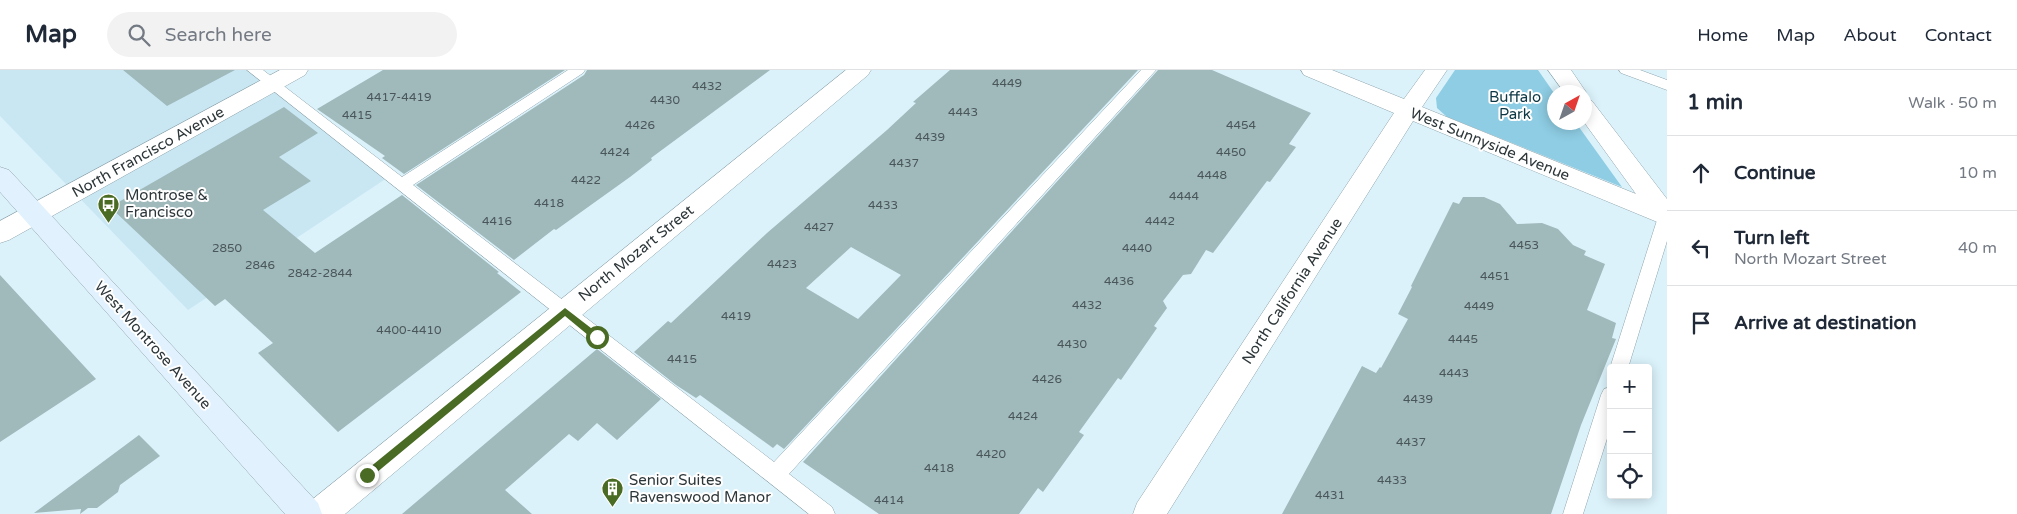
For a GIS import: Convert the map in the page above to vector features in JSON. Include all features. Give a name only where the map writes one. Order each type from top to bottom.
[{"type":"main road","name":"West Montrose Avenue","points":[[0,176],[306,514]]},
{"type":"street","name":"North Francisco Avenue","points":[[0,233],[262,77],[296,70]]},
{"type":"street","name":"North Mozart Street","points":[[320,514],[860,70]]},
{"type":"street","name":"West Sunnyside Avenue","points":[[1312,70],[1667,217]]},
{"type":"street","name":"North California Avenue","points":[[1149,514],[1408,110],[1436,70]]},
{"type":"street","points":[[1559,70],[1570,85]]},
{"type":"street","points":[[1592,117],[1667,217]]},
{"type":"lane","points":[[401,185],[578,70]]},
{"type":"lane","points":[[775,475],[1149,70]]},
{"type":"lane","points":[[1626,70],[1667,85]]},
{"type":"lane","points":[[262,77],[825,514]]},
{"type":"lane","points":[[1620,364],[1667,217]]},
{"type":"lane","points":[[1573,514],[1607,408]]},
{"type":"shaded area","points":[[0,70],[249,70],[387,178],[188,310],[0,116]]},
{"type":"green space","name":"Buffalo Park","points":[[1455,70],[1538,70],[1548,85],[1547,130],[1581,130],[1622,187],[1447,117],[1437,108],[1436,98]]},
{"type":"building","points":[[123,70],[235,70],[167,106]]},
{"type":"building","points":[[383,70],[565,70],[404,174],[382,158],[385,156],[317,109]]},
{"type":"building","points":[[587,70],[770,70],[651,158],[652,160],[630,177],[556,230],[554,229],[514,260],[416,185],[584,75]]},
{"type":"building","points":[[950,70],[1138,70],[784,449],[777,444],[773,448],[700,395],[696,398],[676,385],[634,352],[668,321],[671,323],[767,233],[887,130],[916,103],[913,102]],"holes":[[[851,247],[901,275],[858,319],[806,288]]]},
{"type":"building","points":[[1158,70],[1212,70],[1311,113],[1289,144],[1296,147],[1270,182],[1267,181],[1213,253],[1206,250],[1191,274],[1183,275],[1163,301],[1167,308],[1154,326],[1157,328],[1121,380],[1118,378],[1079,432],[1084,435],[1043,492],[1038,488],[1019,514],[879,514],[803,462]]},
{"type":"building","points":[[284,107],[318,133],[279,157],[311,181],[263,210],[315,253],[402,195],[499,272],[497,273],[521,292],[338,432],[258,353],[273,343],[225,299],[215,306],[110,207]]},
{"type":"building","points":[[1463,197],[1484,197],[1500,204],[1517,224],[1542,223],[1558,229],[1573,245],[1586,251],[1584,255],[1605,264],[1587,310],[1616,323],[1612,338],[1616,339],[1581,425],[1551,514],[1282,514],[1362,366],[1376,373],[1381,368],[1408,319],[1398,314],[1411,286],[1453,202],[1459,204]]},
{"type":"building","points":[[0,275],[96,379],[0,442]]},
{"type":"building","points":[[597,349],[661,399],[617,440],[597,423],[578,441],[569,434],[505,490],[532,514],[402,514]]},
{"type":"building","points":[[139,435],[160,456],[120,485],[118,492],[97,508],[88,508],[80,514],[81,509],[34,513]]},
{"type":"place","name":"Montrose & Francisco","points":[[109,223]]},
{"type":"place","name":"Senior Suites Ravenswood Manor","points":[[613,508]]},
{"type":"route","points":[[367,475],[565,312],[597,337]]}]
